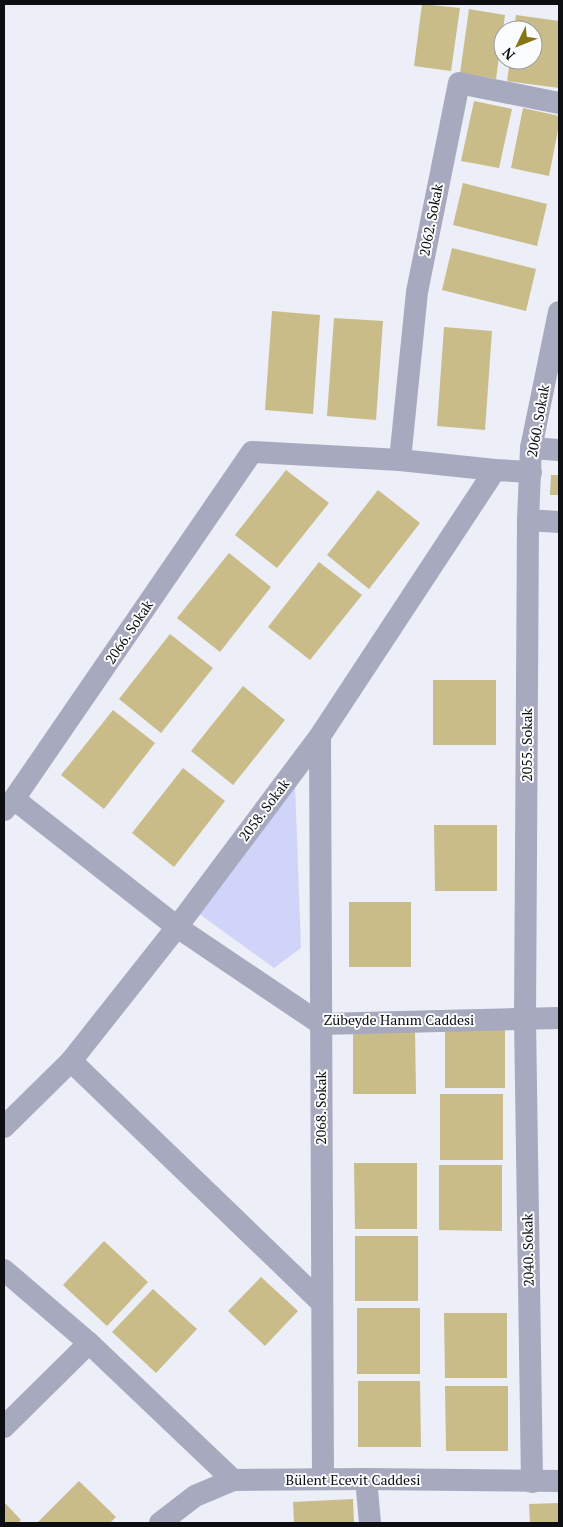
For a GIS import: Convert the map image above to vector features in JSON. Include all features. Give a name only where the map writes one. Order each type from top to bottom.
[{"type":"street","name":"2062. Sokak","points":[[400,460],[417,292],[459,83],[559,104]]},
{"type":"street","name":"2060. Sokak","points":[[531,472],[531,448],[559,312]]},
{"type":"street","points":[[531,448],[559,450]]},
{"type":"street","name":"2066. Sokak","points":[[9,805],[252,452],[400,460]]},
{"type":"street","points":[[400,460],[531,472]]},
{"type":"street","name":"2058. Sokak","points":[[4,1127],[71,1061],[177,927],[320,736],[495,470]]},
{"type":"street","name":"2055. Sokak","points":[[524,1019],[528,520],[531,472]]},
{"type":"street","points":[[528,520],[559,522]]},
{"type":"street","name":"2068. Sokak","points":[[320,736],[322,1479]]},
{"type":"street","name":"Zübeyde Hanım Caddesi","points":[[9,805],[177,927],[321,1024],[559,1018]]},
{"type":"street","name":"2040. Sokak","points":[[524,1019],[532,1482]]},
{"type":"street","points":[[71,1061],[322,1303]]},
{"type":"street","points":[[4,1270],[90,1342],[233,1480]]},
{"type":"street","points":[[4,1428],[90,1342]]},
{"type":"street","points":[[366,1479],[370,1523]]},
{"type":"street","name":"Bülent Ecevit Caddesi","points":[[160,1523],[195,1496],[233,1480],[559,1481]]},
{"type":"shaded area","points":[[295,784],[301,948],[274,968],[198,913]]},
{"type":"building","points":[[422,4],[460,8],[451,71],[414,66]]},
{"type":"building","points":[[469,9],[505,15],[504,20],[493,20],[493,70],[497,70],[496,79],[460,73]]},
{"type":"building","points":[[516,15],[559,21],[559,88],[507,81],[509,70],[543,70],[543,20],[515,20]]},
{"type":"building","points":[[474,101],[512,109],[499,168],[461,161]]},
{"type":"building","points":[[523,108],[559,116],[549,176],[511,168]]},
{"type":"building","points":[[463,183],[547,204],[537,246],[453,225]]},
{"type":"building","points":[[452,248],[536,269],[526,311],[442,290]]},
{"type":"building","points":[[272,311],[320,315],[313,414],[265,410]]},
{"type":"building","points":[[334,318],[383,321],[376,420],[327,416]]},
{"type":"building","points":[[444,327],[492,331],[485,430],[437,426]]},
{"type":"building","points":[[286,470],[329,503],[277,568],[235,535]]},
{"type":"building","points":[[551,475],[559,475],[559,495],[550,495]]},
{"type":"building","points":[[378,490],[420,523],[369,589],[327,555]]},
{"type":"building","points":[[229,553],[271,587],[220,652],[177,618]]},
{"type":"building","points":[[319,562],[362,595],[310,660],[268,627]]},
{"type":"building","points":[[170,634],[213,668],[161,733],[119,699]]},
{"type":"building","points":[[433,680],[496,680],[496,745],[433,745]]},
{"type":"building","points":[[243,686],[285,720],[233,785],[191,751]]},
{"type":"building","points":[[113,710],[155,743],[104,809],[61,775]]},
{"type":"building","points":[[183,768],[225,801],[174,867],[132,833]]},
{"type":"building","points":[[434,825],[497,825],[497,891],[435,891]]},
{"type":"building","points":[[349,902],[411,902],[411,967],[349,967]]},
{"type":"building","points":[[445,1025],[505,1025],[505,1088],[445,1088]]},
{"type":"building","points":[[353,1029],[415,1029],[416,1094],[353,1094]]},
{"type":"building","points":[[440,1094],[503,1094],[503,1160],[440,1160]]},
{"type":"building","points":[[354,1163],[417,1163],[417,1229],[355,1229]]},
{"type":"building","points":[[439,1165],[502,1165],[502,1231],[439,1230]]},
{"type":"building","points":[[355,1236],[418,1236],[418,1301],[355,1301]]},
{"type":"building","points":[[104,1241],[148,1282],[107,1326],[63,1285]]},
{"type":"building","points":[[261,1277],[298,1311],[265,1346],[228,1311]]},
{"type":"building","points":[[153,1289],[197,1329],[156,1373],[112,1332]]},
{"type":"building","points":[[357,1308],[420,1308],[420,1374],[357,1374]]},
{"type":"building","points":[[444,1313],[507,1313],[507,1378],[445,1378]]},
{"type":"building","points":[[358,1381],[420,1381],[421,1447],[358,1447]]},
{"type":"building","points":[[445,1386],[508,1386],[508,1451],[446,1451]]},
{"type":"building","points":[[79,1481],[116,1517],[110,1523],[37,1523]]},
{"type":"building","points":[[353,1499],[354,1523],[294,1523],[293,1502]]},
{"type":"building","points":[[4,1502],[21,1520],[18,1523],[4,1523]]},
{"type":"building","points":[[559,1503],[559,1523],[530,1523],[529,1504]]}]
